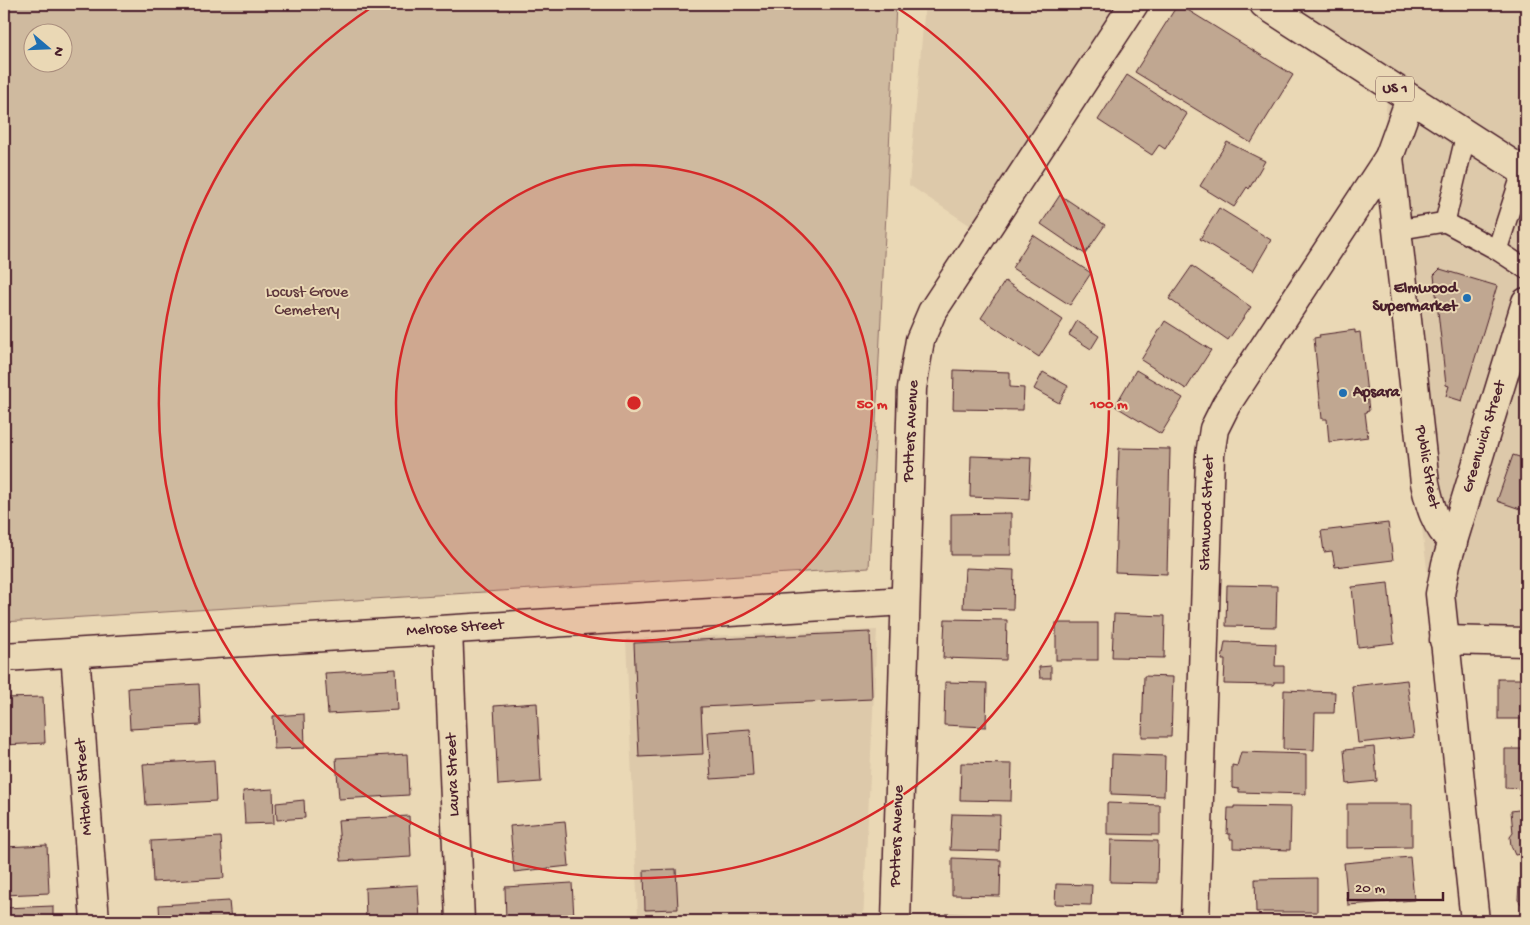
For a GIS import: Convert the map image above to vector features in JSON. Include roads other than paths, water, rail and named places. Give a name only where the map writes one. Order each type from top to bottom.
[{"type":"street","name":"Potters Avenue","points":[[896,921],[912,388],[920,340],[932,312],[1134,4]]},
{"type":"street","name":"US 1","points":[[1264,4],[1524,171]]},
{"type":"street","name":"Public Street","points":[[1410,98],[1389,157],[1425,483],[1435,518],[1442,532],[1452,542]]},
{"type":"street","name":"Stanwood Street","points":[[1195,921],[1213,434],[1226,405],[1389,157]]},
{"type":"street","name":"Greenwich Street","points":[[1452,542],[1526,302]]},
{"type":"street","points":[[1452,542],[1443,574],[1440,594],[1475,921]]},
{"type":"street","name":"Melrose Street","points":[[4,657],[905,601]]},
{"type":"street","name":"Laura Street","points":[[448,630],[460,921]]},
{"type":"street","points":[[1444,640],[1526,642]]},
{"type":"street","name":"Mitchell Street","points":[[75,653],[95,921]]},
{"type":"lane","points":[[1445,222],[1466,134]]},
{"type":"lane","points":[[1497,250],[1524,171]]},
{"type":"lane","points":[[1397,230],[1445,222],[1526,268]]},
{"type":"place","name":"Elmwood Supermarket","points":[[1467,298]]},
{"type":"place","name":"Apsara","points":[[1343,393]]},
{"type":"park label","name":"Locust Grove Cemetery","points":[[307,302]]}]
